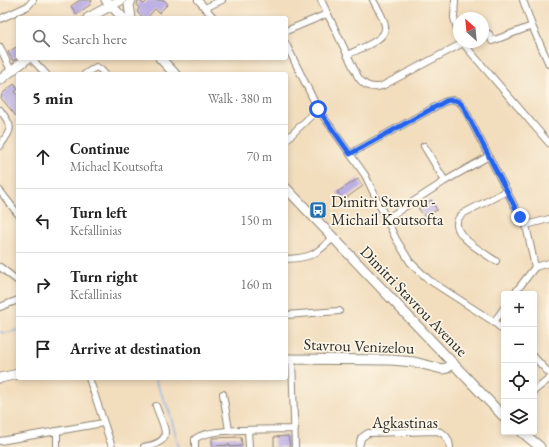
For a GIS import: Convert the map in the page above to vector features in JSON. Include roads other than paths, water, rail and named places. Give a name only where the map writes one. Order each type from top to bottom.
[{"type":"main road","points":[[91,16],[108,3],[121,0]]},
{"type":"main road","points":[[131,0],[129,5],[131,16]]},
{"type":"main road","points":[[108,3],[120,16]]},
{"type":"main road","points":[[0,80],[26,60]]},
{"type":"main road","points":[[162,60],[173,72]]},
{"type":"main road","name":"Dimitri Stavrou Avenue","points":[[288,190],[501,413]]},
{"type":"main road","name":"Stavrou Venizelou","points":[[289,359],[391,360],[414,362],[442,369],[447,368],[453,363]]},
{"type":"main road","points":[[0,378],[16,374]]},
{"type":"main road","points":[[526,435],[540,447]]},
{"type":"street","points":[[0,19],[28,6],[33,0]]},
{"type":"street","points":[[198,0],[212,16]]},
{"type":"street","points":[[205,8],[222,0]]},
{"type":"street","points":[[321,0],[362,82],[369,87],[385,85],[453,48]]},
{"type":"street","points":[[348,54],[378,40],[384,33],[385,23],[372,0]]},
{"type":"street","points":[[454,12],[455,0]]},
{"type":"street","points":[[523,0],[532,26],[549,64]]},
{"type":"street","points":[[288,29],[327,14]]},
{"type":"street","points":[[489,34],[492,41],[532,26]]},
{"type":"street","points":[[0,48],[11,71]]},
{"type":"street","points":[[288,48],[318,109],[370,183],[402,252],[420,272],[435,284],[494,322],[501,328]]},
{"type":"street","points":[[466,48],[549,143]]},
{"type":"street","points":[[31,60],[44,72]]},
{"type":"street","points":[[88,72],[96,67],[103,72]]},
{"type":"street","points":[[350,154],[444,102],[453,100],[458,101],[463,106],[526,225],[534,267]]},
{"type":"street","points":[[288,135],[318,109]]},
{"type":"street","points":[[0,110],[8,120],[11,127],[0,146]]},
{"type":"street","points":[[424,146],[445,180]]},
{"type":"street","points":[[386,219],[445,180],[489,156]]},
{"type":"street","points":[[0,191],[16,211]]},
{"type":"street","points":[[496,261],[462,236],[457,229],[457,223],[459,218],[464,213],[507,191]]},
{"type":"street","points":[[526,225],[549,219]]},
{"type":"street","points":[[288,259],[304,258],[313,255],[333,238]]},
{"type":"street","points":[[516,291],[534,267],[549,263]]},
{"type":"street","points":[[0,267],[16,279]]},
{"type":"street","points":[[0,307],[16,301]]},
{"type":"street","points":[[288,315],[339,311]]},
{"type":"street","points":[[494,322],[501,312]]},
{"type":"street","points":[[289,359],[295,429],[295,447]]},
{"type":"street","points":[[537,360],[549,373]]},
{"type":"street","points":[[537,389],[549,379]]},
{"type":"street","points":[[90,380],[112,447]]},
{"type":"street","points":[[223,394],[228,430]]},
{"type":"street","points":[[144,447],[158,444],[165,436],[156,406]]},
{"type":"street","points":[[0,442],[103,423]]},
{"type":"street","points":[[195,447],[195,439],[200,436],[228,430],[295,429]]},
{"type":"street","points":[[248,430],[249,447]]},
{"type":"street","name":"Agkastinas","points":[[359,447],[361,438],[368,433],[437,431],[446,436],[450,447]]},
{"type":"street","points":[[57,432],[57,447]]},
{"type":"waterway","points":[[0,332],[5,333],[16,330]]},
{"type":"waterway","points":[[155,380],[169,410],[179,447]]},
{"type":"place","name":"Dimitri Stavrou - Michail Koutsofta","points":[[318,210]]}]
